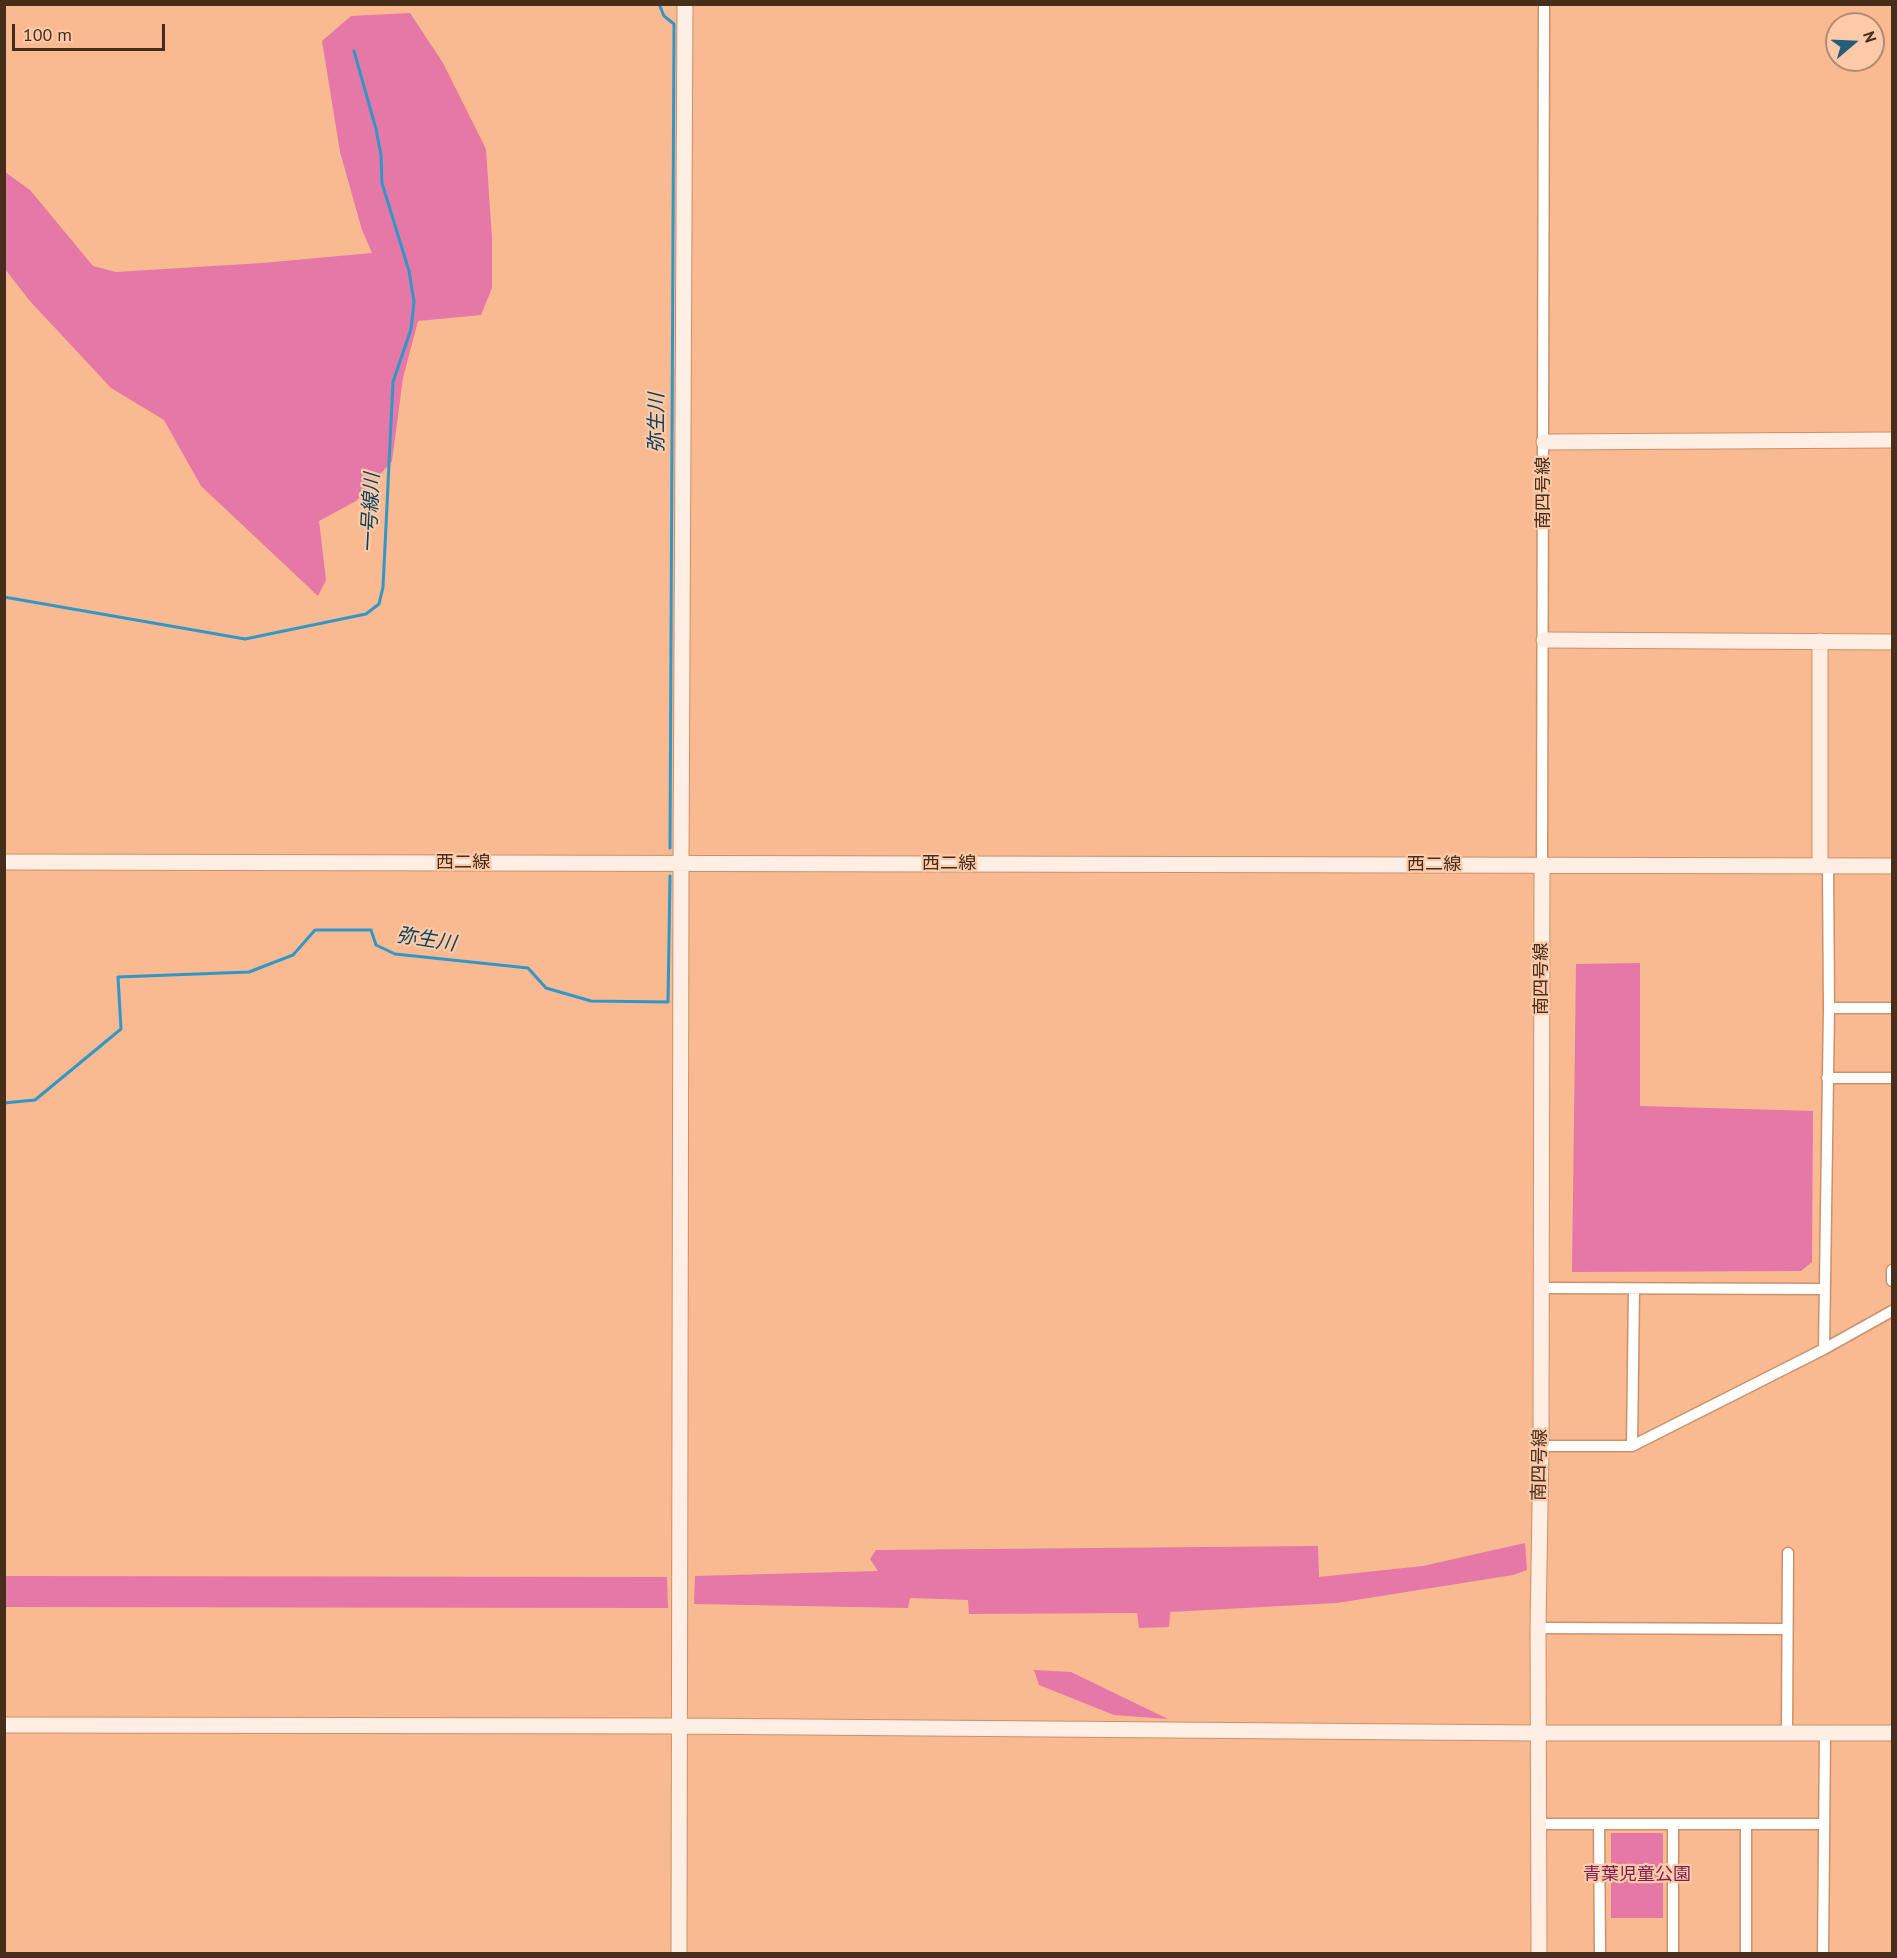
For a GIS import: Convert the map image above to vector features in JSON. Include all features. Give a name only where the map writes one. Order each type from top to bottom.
[{"type":"street","points":[[679,1953],[685,4]]},
{"type":"street","name":"南四号線","points":[[1539,1953],[1538,1628],[1542,1288],[1544,4]]},
{"type":"street","points":[[1544,442],[1893,440]]},
{"type":"street","points":[[1544,640],[1893,642]]},
{"type":"street","points":[[1820,641],[1829,1008],[1824,1348]]},
{"type":"street","name":"西二線","points":[[4,862],[1893,866]]},
{"type":"street","points":[[1829,1008],[1893,1008]]},
{"type":"street","points":[[1827,1078],[1893,1078]]},
{"type":"street","points":[[1893,1270],[1893,1281]]},
{"type":"street","points":[[1542,1288],[1824,1289]]},
{"type":"street","points":[[1632,1446],[1634,1289]]},
{"type":"street","points":[[1541,1446],[1632,1446],[1893,1311]]},
{"type":"street","points":[[1787,1732],[1788,1553]]},
{"type":"street","points":[[1538,1628],[1786,1629]]},
{"type":"street","points":[[4,1725],[679,1726],[1538,1733],[1893,1732]]},
{"type":"street","points":[[1823,1953],[1825,1733]]},
{"type":"street","points":[[1539,1824],[1824,1824]]},
{"type":"street","points":[[1599,1824],[1599,1953]]},
{"type":"street","points":[[1746,1824],[1746,1953]]},
{"type":"street","points":[[1672,1825],[1673,1953]]},
{"type":"green space","points":[[410,13],[443,63],[486,149],[492,239],[492,288],[481,315],[418,321],[403,378],[392,461],[356,501],[319,521],[326,580],[318,596],[201,486],[164,420],[111,388],[29,300],[5,269],[5,172],[30,190],[93,266],[116,272],[262,263],[372,253],[362,230],[340,152],[322,41],[351,16]]},
{"type":"green space","points":[[1640,963],[1640,1106],[1813,1111],[1812,1262],[1801,1271],[1572,1272],[1576,964]]},
{"type":"green space","points":[[1525,1543],[1527,1570],[1513,1575],[1337,1603],[1170,1612],[1169,1627],[1139,1628],[1137,1613],[969,1614],[968,1600],[910,1598],[908,1608],[694,1604],[695,1576],[878,1571],[870,1559],[876,1550],[1318,1546],[1319,1577],[1423,1566]]},
{"type":"green space","points":[[5,1576],[667,1577],[668,1608],[5,1607]]},
{"type":"green space","points":[[1034,1670],[1071,1672],[1168,1719],[1114,1715],[1039,1685]]},
{"type":"green space","name":"青葉児童公園","points":[[1611,1833],[1663,1833],[1663,1918],[1611,1918]]},
{"type":"waterway","name":"弥生川","points":[[659,4],[664,16],[674,24],[670,848]]},
{"type":"waterway","name":"一号線川","points":[[4,597],[245,639],[366,614],[379,604],[383,587],[393,382],[411,329],[414,302],[409,271],[382,183],[381,155],[376,129],[354,51]]},
{"type":"waterway","name":"弥生川","points":[[4,1103],[35,1100],[121,1029],[118,977],[249,972],[293,955],[315,930],[371,930],[376,945],[395,954],[528,968],[546,988],[591,1001],[668,1002],[670,876]]}]
